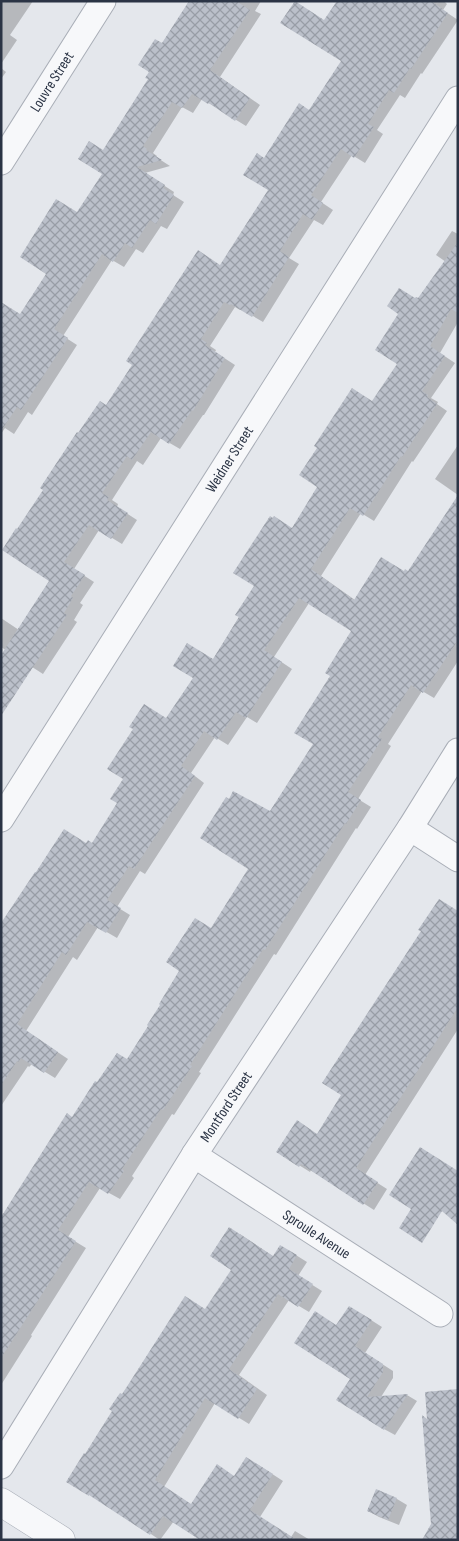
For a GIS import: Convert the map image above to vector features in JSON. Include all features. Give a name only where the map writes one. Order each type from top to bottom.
[{"type":"street","name":"Louvre Street","points":[[1,162],[103,1]]},
{"type":"street","name":"Weidner Street","points":[[1,819],[458,99]]},
{"type":"street","name":"Montford Street","points":[[1,1466],[194,1154],[410,828],[458,751]]},
{"type":"street","points":[[410,828],[458,859]]},
{"type":"street","name":"Sproule Avenue","points":[[194,1154],[440,1314]]},
{"type":"street","points":[[1,1502],[61,1540]]},
{"type":"building","points":[[189,1],[236,1],[250,10],[210,70],[250,98],[235,121],[192,94],[182,108],[172,102],[143,146],[162,160],[137,167],[165,185],[163,188],[174,195],[156,224],[150,220],[132,248],[125,243],[113,262],[102,254],[54,329],[68,338],[21,410],[17,407],[1,431],[1,302],[20,314],[46,274],[20,257],[56,199],[77,212],[102,174],[78,159],[89,141],[103,150],[148,79],[145,78],[149,72],[138,65],[155,39],[162,43]]},
{"type":"building","points":[[295,1],[324,20],[337,1],[431,1],[448,13],[394,93],[389,90],[368,124],[374,127],[354,158],[341,149],[311,195],[323,203],[312,220],[303,214],[280,251],[289,257],[252,317],[231,304],[224,302],[201,339],[207,343],[205,345],[225,358],[193,411],[169,444],[151,432],[132,460],[127,456],[102,493],[109,497],[107,500],[128,513],[111,539],[89,525],[64,562],[85,575],[71,596],[73,598],[64,613],[67,615],[1,716],[1,655],[49,581],[2,550],[43,490],[40,488],[77,432],[100,401],[106,405],[132,365],[126,361],[198,250],[220,265],[268,190],[243,175],[257,153],[264,158],[299,103],[309,110],[341,61],[280,23]]},
{"type":"building","points":[[458,242],[458,313],[451,309],[430,346],[445,356],[422,391],[437,404],[363,516],[350,508],[311,569],[354,600],[381,557],[404,571],[405,569],[408,571],[458,495],[458,640],[423,693],[411,685],[378,737],[382,739],[348,792],[361,800],[265,950],[263,949],[190,1065],[192,1066],[122,1169],[124,1171],[108,1194],[89,1182],[58,1230],[76,1241],[1,1358],[1,1217],[67,1113],[72,1117],[95,1081],[97,1082],[117,1053],[127,1059],[179,971],[166,962],[195,918],[211,928],[248,869],[200,838],[226,797],[229,799],[233,791],[270,811],[313,744],[294,733],[330,676],[325,673],[351,631],[299,598],[264,650],[282,662],[246,718],[236,712],[217,740],[204,731],[181,766],[195,776],[134,869],[129,866],[107,900],[121,908],[106,933],[87,922],[66,955],[62,952],[17,1024],[58,1052],[44,1073],[21,1058],[1,1085],[1,923],[64,829],[86,843],[88,840],[92,843],[117,803],[110,799],[123,779],[107,769],[133,729],[129,727],[144,704],[166,718],[193,678],[173,666],[187,643],[213,659],[239,617],[235,615],[254,586],[233,573],[270,516],[273,518],[274,516],[292,528],[317,487],[299,475],[317,448],[314,446],[352,388],[372,401],[397,364],[375,350],[398,314],[387,306],[399,288],[418,298]]},
{"type":"building","points":[[439,899],[458,911],[458,1007],[356,1168],[378,1182],[363,1205],[301,1164],[299,1167],[276,1152],[297,1120],[317,1134],[341,1095],[322,1083],[421,931],[418,930]]},
{"type":"building","points":[[420,1147],[458,1171],[458,1225],[442,1211],[422,1243],[399,1228],[411,1209],[389,1195]]},
{"type":"building","points":[[229,1227],[273,1256],[280,1245],[297,1255],[289,1269],[313,1284],[298,1307],[278,1294],[229,1369],[257,1389],[238,1419],[205,1398],[155,1480],[191,1504],[217,1464],[234,1476],[246,1457],[273,1474],[250,1510],[297,1540],[200,1540],[163,1516],[150,1535],[66,1482],[112,1411],[109,1409],[120,1393],[122,1394],[185,1296],[205,1309],[231,1270],[210,1256]]},
{"type":"building","points":[[349,1306],[372,1320],[355,1346],[383,1364],[383,1372],[367,1397],[408,1394],[384,1430],[336,1400],[350,1379],[294,1343],[315,1311],[336,1325]]},
{"type":"building","points":[[458,1389],[458,1540],[422,1540],[431,1524],[422,1415],[427,1419],[425,1392]]},
{"type":"building","points":[[376,1489],[397,1498],[388,1520],[367,1511]]}]
